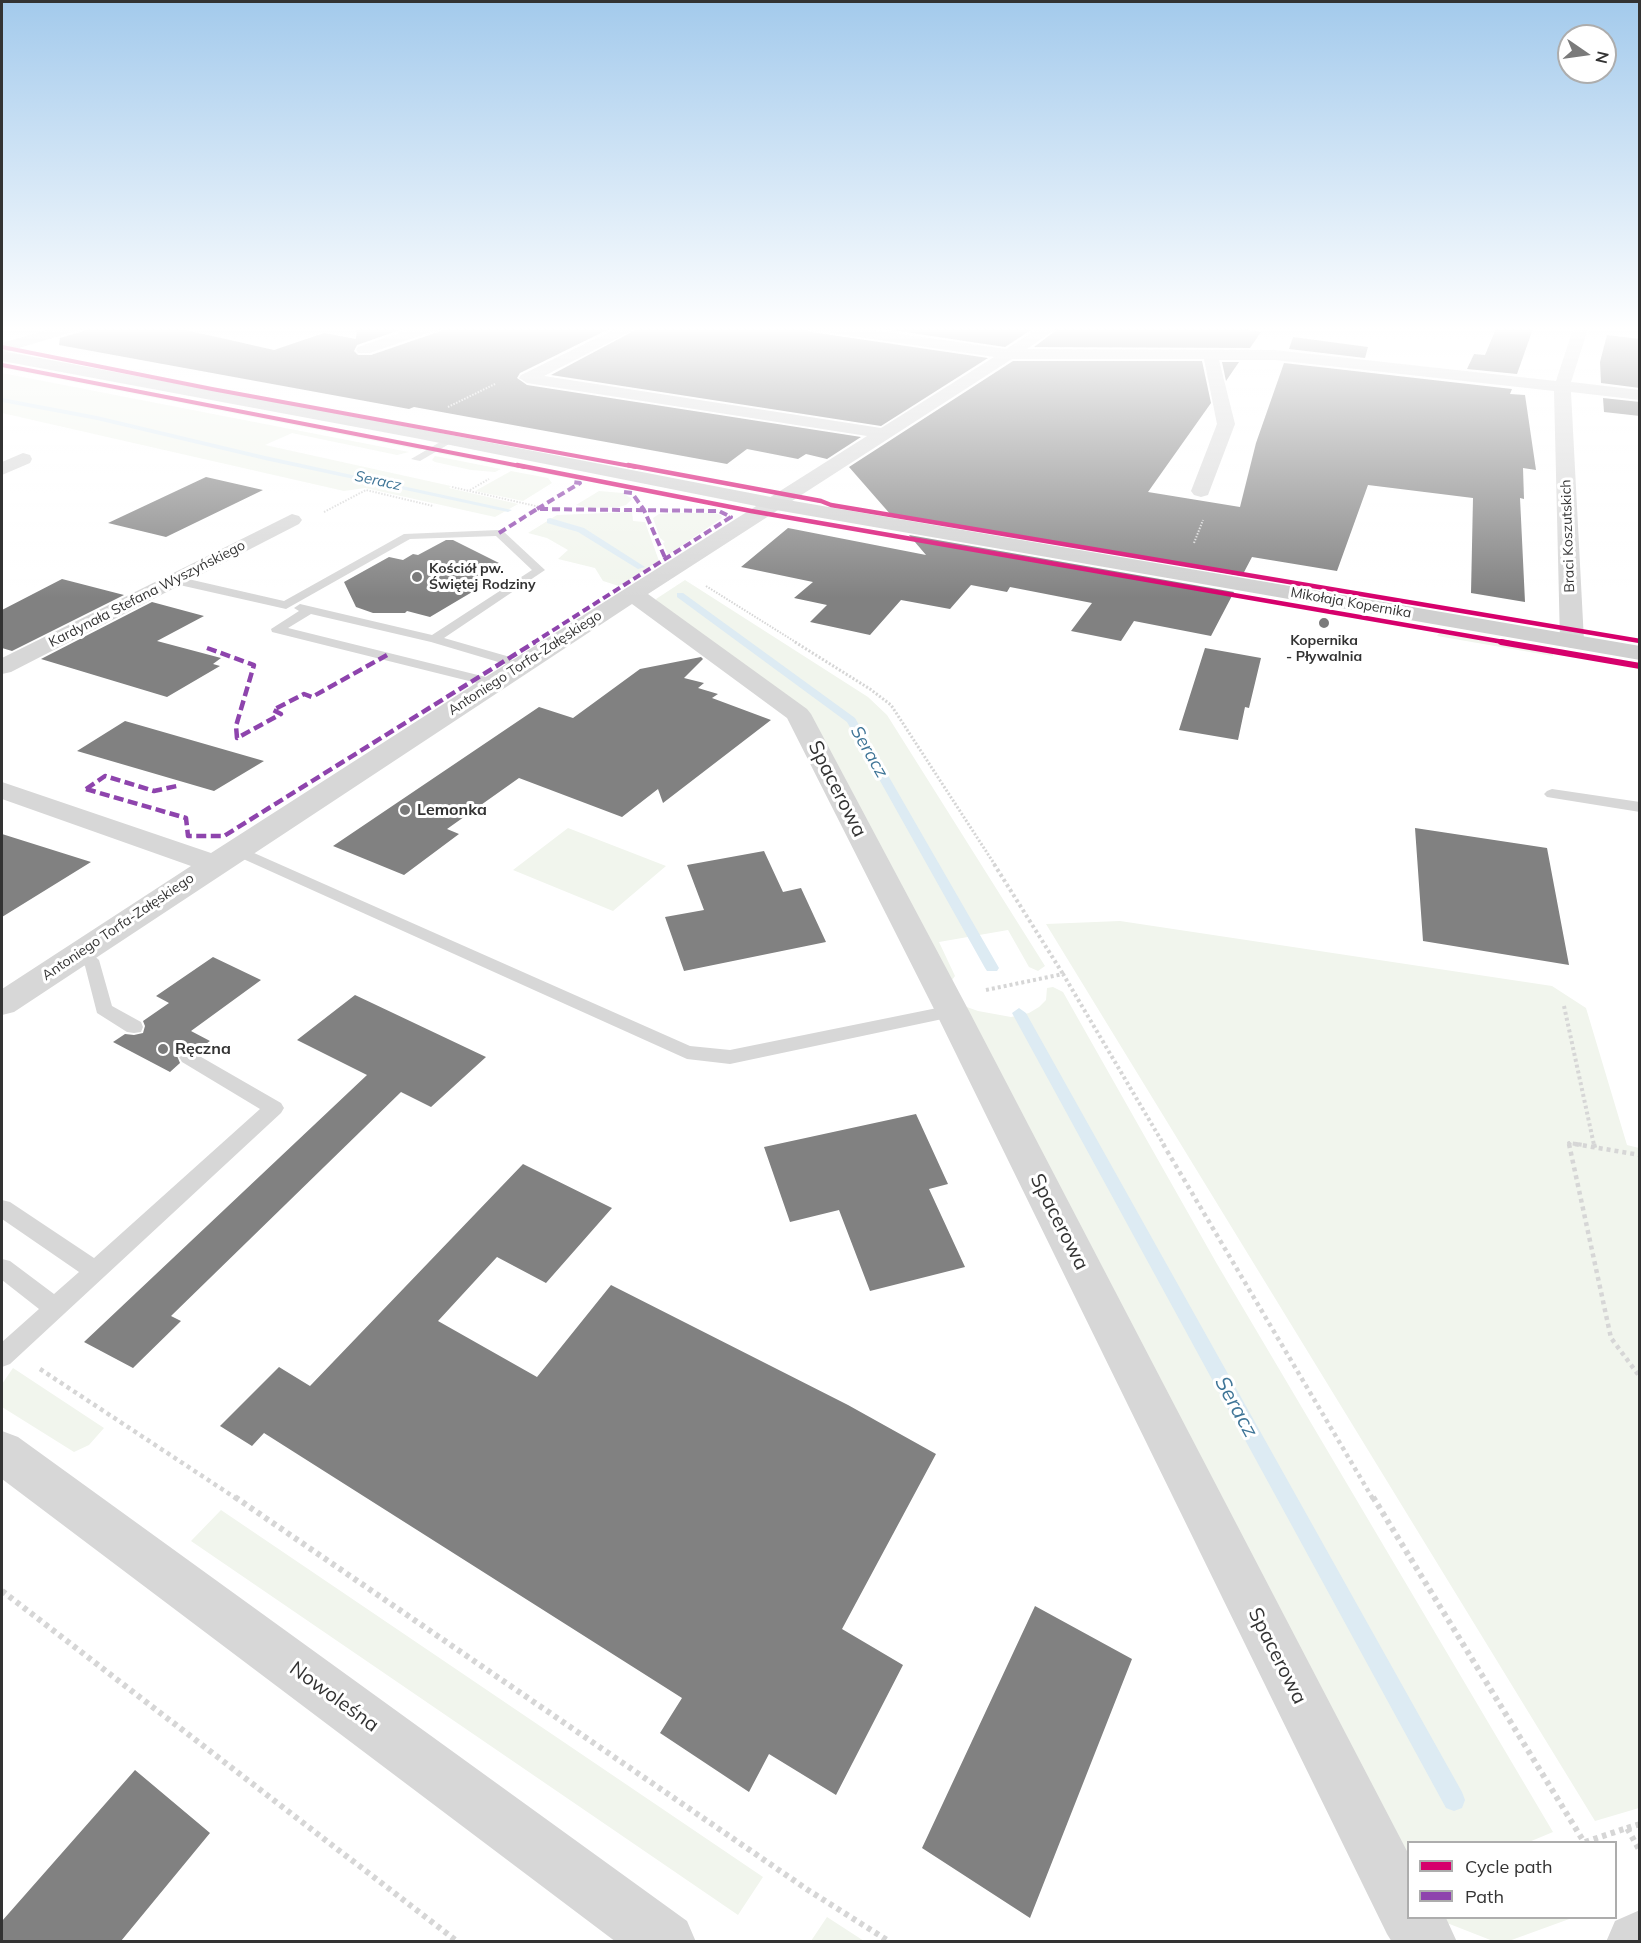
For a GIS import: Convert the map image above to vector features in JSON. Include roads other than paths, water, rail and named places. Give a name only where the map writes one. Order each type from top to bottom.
[{"type":"street","name":"Mikołaja Kopernika","points":[[326,417],[776,504],[1640,653]]},
{"type":"street","points":[[775,417],[886,434]]},
{"type":"street","name":"Antoniego Torfa-Załęskiego","points":[[2,1004],[493,683],[912,417]]},
{"type":"street","points":[[1201,491],[1226,424],[1224,417]]},
{"type":"street","name":"Braci Koszutskich","points":[[1563,417],[1572,641]]},
{"type":"street","points":[[2,470],[23,459]]},
{"type":"street","name":"Kardynała Stefana Wyszyńskiego","points":[[2,667],[292,519]]},
{"type":"street","name":"Spacerowa","points":[[633,594],[798,714],[949,1005],[1407,1911]]},
{"type":"street","points":[[2,790],[224,857]]},
{"type":"street","name":"Nowoleśna","points":[[2,1452],[666,1941]]},
{"type":"street","points":[[1412,1919],[1427,1941]]},
{"type":"lane","points":[[417,459],[451,440]]},
{"type":"lane","points":[[286,605],[408,536],[499,533],[539,570],[434,639]]},
{"type":"lane","points":[[175,580],[434,639],[505,660]]},
{"type":"lane","points":[[310,610],[277,629],[493,683]]},
{"type":"lane","points":[[1551,794],[1640,807]]},
{"type":"lane","points":[[224,857],[687,1052],[730,1057],[949,1005]]},
{"type":"lane","points":[[80,953],[93,964],[104,1009],[134,1027]]},
{"type":"lane","points":[[6,1353],[273,1108],[189,1057]]},
{"type":"lane","points":[[2,1208],[95,1271]]},
{"type":"lane","points":[[2,1268],[55,1308]]},
{"type":"waterway","name":"Seracz","points":[[90,417],[265,458],[508,510]]},
{"type":"waterway","name":"Seracz","points":[[550,521],[581,530],[641,567]]},
{"type":"waterway","name":"Seracz","points":[[680,595],[851,720],[992,968]]},
{"type":"waterway","name":"Seracz","points":[[1019,1013],[1454,1800]]},
{"type":"place","name":"Kościół pw. Świętej Rodziny","points":[[417,577]]},
{"type":"place","name":"Kopernika - Pływalnia","points":[[1324,623]]},
{"type":"place","name":"Lemonka","points":[[405,810]]},
{"type":"place","name":"Ręczna","points":[[163,1049]]}]
